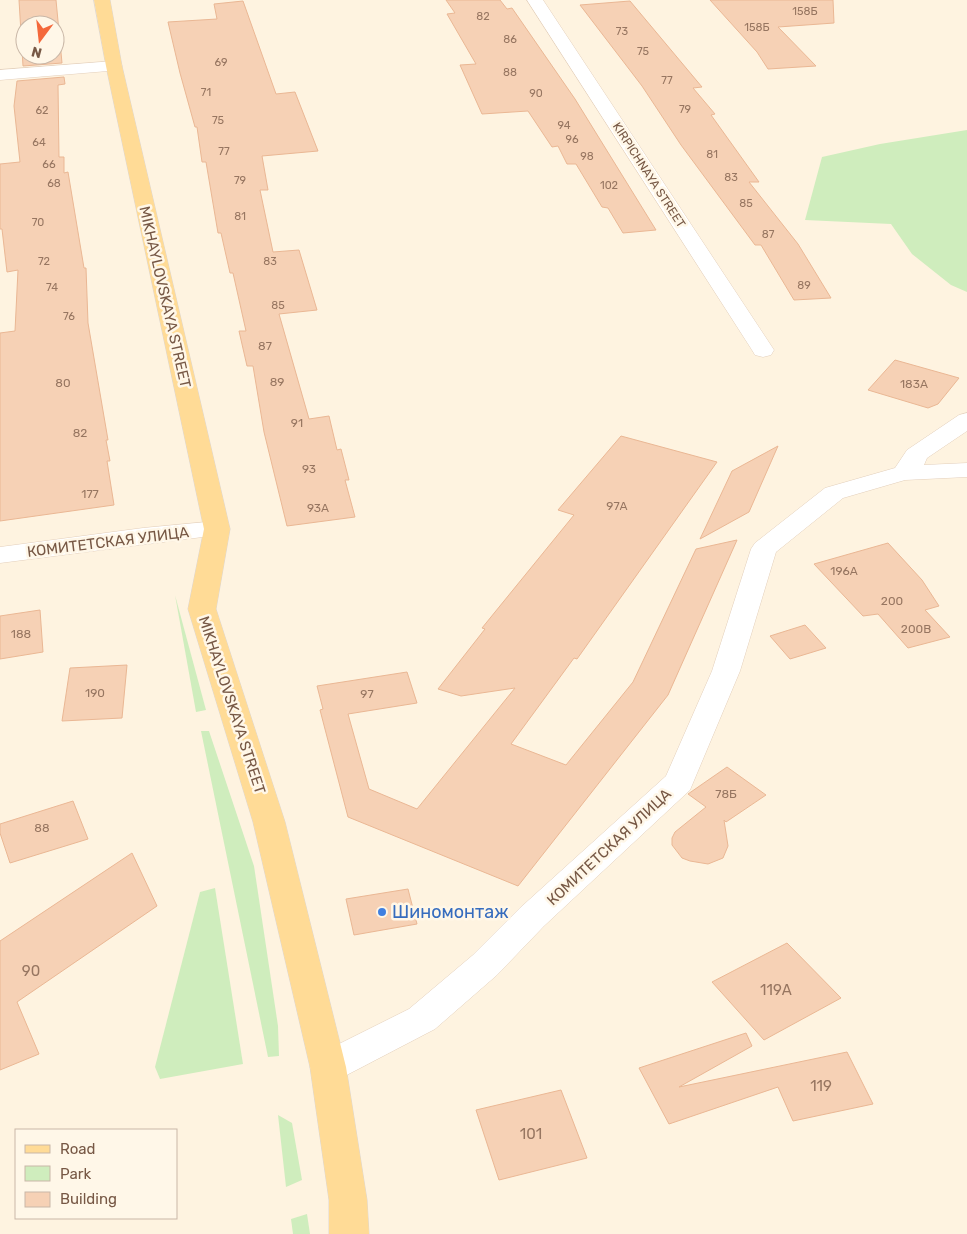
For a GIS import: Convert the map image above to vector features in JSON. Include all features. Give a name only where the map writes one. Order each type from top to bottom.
[{"type":"main road","name":"MIKHAYLOVSKAYA STREET","points":[[102,0],[114,66],[217,529],[202,609],[269,822],[328,1067],[348,1200],[349,1234]]},
{"type":"street","name":"KIRPICHNAYA STREET","points":[[535,0],[763,350]]},
{"type":"street","points":[[0,75],[114,66]]},
{"type":"street","points":[[910,464],[967,420]]},
{"type":"street","name":"КОМИТЕТСКАЯ УЛИЦА","points":[[328,1067],[422,1019],[485,965],[532,917],[678,782],[726,671],[764,549],[834,493],[910,464],[967,470]]},
{"type":"street","name":"КОМИТЕТСКАЯ УЛИЦА","points":[[0,555],[144,536],[217,529]]},
{"type":"green space","points":[[967,130],[967,292],[951,285],[912,254],[891,224],[805,220],[822,157],[880,144]]},
{"type":"green space","points":[[175,595],[206,710],[196,712]]},
{"type":"green space","points":[[201,731],[209,731],[254,866],[278,1026],[279,1056],[268,1057]]},
{"type":"green space","points":[[215,888],[243,1064],[160,1079],[155,1067],[200,892]]},
{"type":"green space","points":[[278,1115],[292,1123],[302,1180],[286,1187]]},
{"type":"green space","points":[[307,1214],[310,1234],[293,1234],[291,1219]]},
{"type":"building","points":[[19,0],[56,0],[57,15],[20,15]]},
{"type":"building","points":[[446,0],[500,0],[507,9],[512,8],[575,99],[656,230],[623,233],[608,208],[602,207],[576,164],[567,164],[558,146],[552,147],[528,111],[482,114],[460,65],[476,64],[447,14],[455,13]]},
{"type":"building","points":[[710,0],[833,0],[834,23],[778,27],[816,66],[768,69],[757,52]]},
{"type":"building","points":[[243,1],[276,94],[295,92],[318,151],[262,156],[268,190],[260,190],[273,252],[299,250],[317,310],[279,314],[309,419],[329,416],[337,450],[341,449],[349,480],[345,480],[355,517],[287,526],[264,432],[253,366],[247,366],[239,331],[246,331],[233,273],[230,273],[221,233],[218,233],[206,162],[202,162],[197,127],[195,127],[180,73],[168,22],[217,19],[214,4]]},
{"type":"building","points":[[630,1],[702,87],[693,88],[715,114],[711,115],[759,182],[749,182],[798,244],[831,298],[794,300],[761,245],[755,245],[681,145],[642,86],[580,5]]},
{"type":"building","points":[[64,77],[65,84],[58,85],[59,157],[64,157],[64,173],[68,172],[84,268],[86,268],[88,323],[108,440],[106,440],[110,461],[107,461],[114,505],[0,521],[0,333],[15,331],[18,270],[7,272],[2,229],[0,229],[0,164],[20,162],[14,106],[17,81]]},
{"type":"building","points":[[895,360],[959,378],[938,404],[928,408],[868,390]]},
{"type":"building","points":[[621,436],[717,462],[577,659],[574,658],[511,744],[566,765],[633,682],[696,549],[737,540],[668,695],[518,886],[348,817],[320,710],[323,709],[317,686],[407,672],[417,703],[348,714],[369,789],[417,809],[515,688],[461,696],[438,689],[485,629],[482,628],[574,515],[558,510]]},
{"type":"building","points":[[778,446],[749,512],[700,539],[732,471]]},
{"type":"building","points":[[888,543],[922,580],[939,606],[925,610],[950,637],[908,648],[878,614],[863,616],[814,564]]},
{"type":"building","points":[[40,610],[43,652],[0,659],[0,616]]},
{"type":"building","points":[[805,625],[826,648],[790,659],[770,636]]},
{"type":"building","points":[[127,665],[122,718],[62,721],[70,668]]},
{"type":"building","points":[[727,767],[766,795],[726,822],[724,820],[728,846],[723,858],[708,864],[682,858],[672,845],[672,838],[675,832],[706,807],[688,794]]},
{"type":"building","points":[[73,801],[88,839],[10,863],[0,833],[0,824]]},
{"type":"building","points":[[132,853],[157,906],[17,1002],[39,1054],[0,1070],[0,941]]},
{"type":"building","name":"Шиномонтаж","points":[[408,889],[417,924],[354,935],[346,899]]},
{"type":"building","points":[[787,943],[841,998],[764,1040],[712,982]]},
{"type":"building","points":[[746,1033],[752,1046],[679,1087],[847,1052],[873,1104],[793,1121],[778,1087],[669,1124],[639,1068]]},
{"type":"building","points":[[561,1090],[587,1158],[499,1180],[476,1110]]},
{"type":"place","name":"Шиномонтаж","points":[[382,912]]}]
